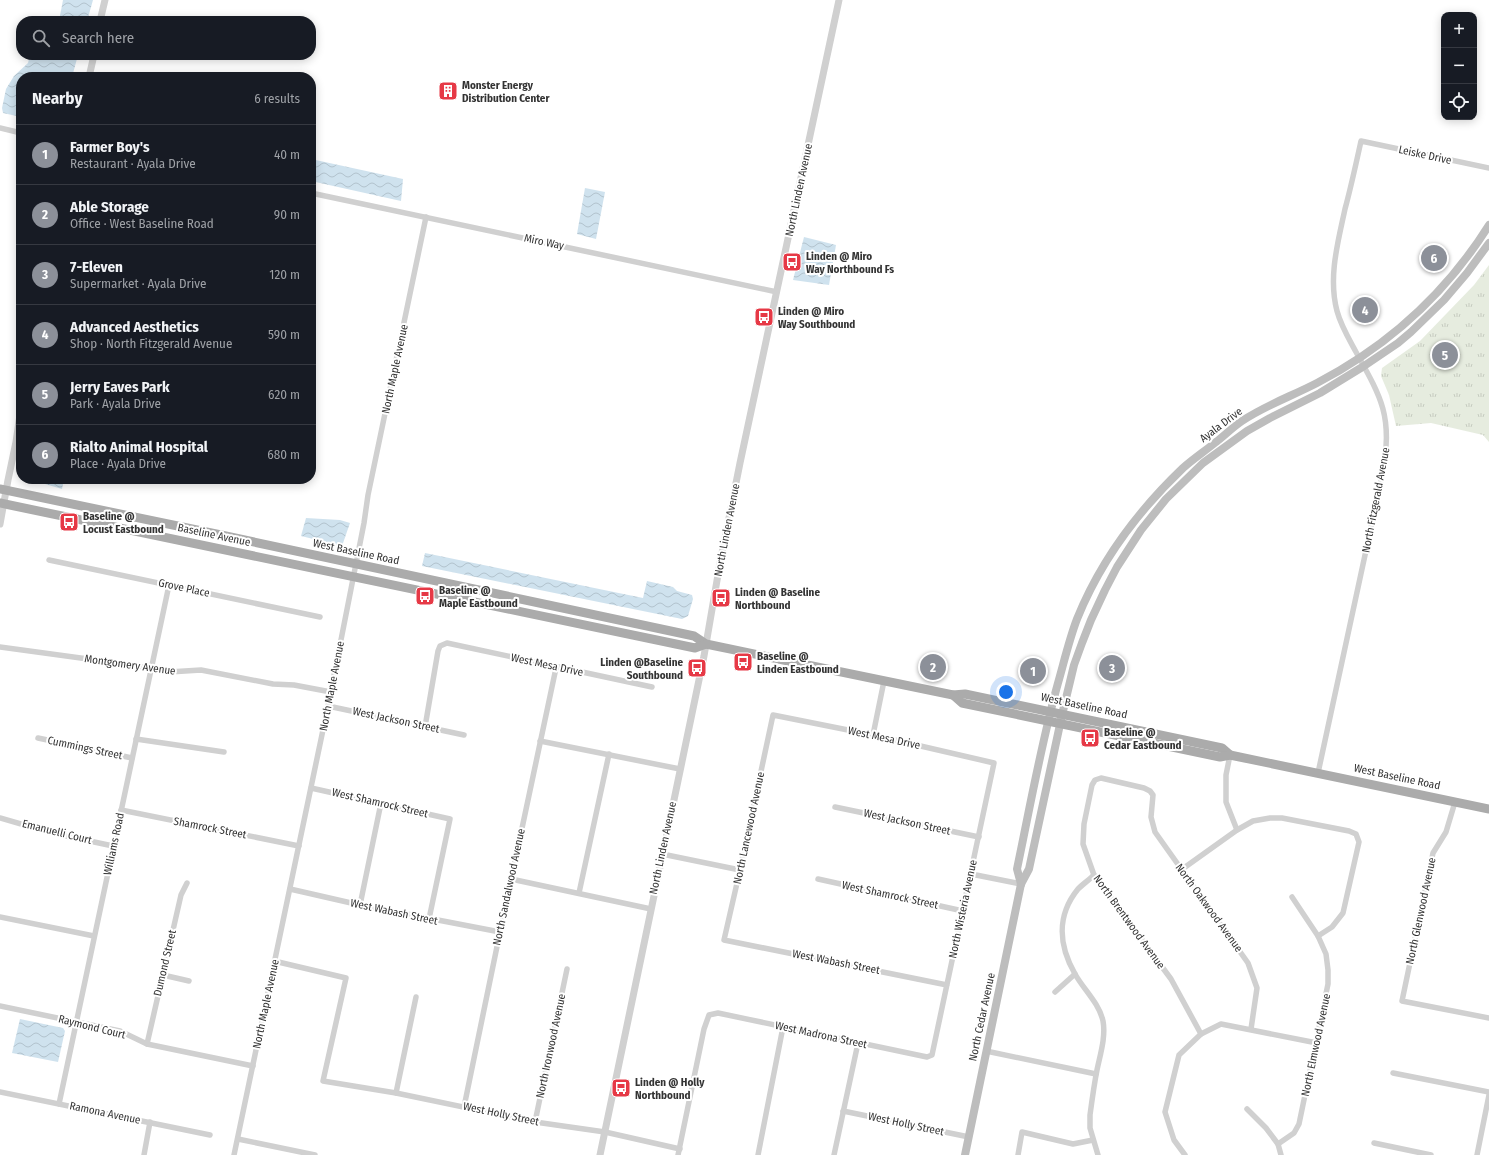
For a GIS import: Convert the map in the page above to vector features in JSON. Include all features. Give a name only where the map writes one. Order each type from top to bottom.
[{"type":"main road","name":"Ayala Drive","points":[[1062,715],[1074,665],[1090,620],[1130,546],[1166,499],[1203,463],[1247,431],[1320,393],[1362,362],[1428,302],[1460,266],[1489,225]]},
{"type":"main road","name":"Ayala Drive","points":[[1049,712],[1071,636],[1086,598],[1101,569],[1136,519],[1160,492],[1185,467],[1242,421],[1275,402],[1362,362],[1398,343],[1424,321],[1467,273],[1489,243]]},
{"type":"main road","name":"West Baseline Road","points":[[3,490],[694,636],[706,644],[953,695],[965,694],[1222,748],[1230,755]]},
{"type":"main road","name":"Baseline Avenue","points":[[2,503],[353,577]]},
{"type":"main road","name":"West Baseline Road","points":[[353,577],[695,648],[706,644]]},
{"type":"main road","name":"West Baseline Road","points":[[953,695],[962,703],[1047,722],[1220,757],[1230,755],[1489,809]]},
{"type":"main road","name":"North Cedar Avenue","points":[[1021,884],[1017,868],[1049,712]]},
{"type":"main road","name":"North Cedar Avenue","points":[[965,1155],[1021,884],[1029,869],[1062,715]]},
{"type":"street","points":[[101,16],[105,0]]},
{"type":"street","name":"North Linden Avenue","points":[[600,1155],[706,644],[720,563],[839,0]]},
{"type":"street","points":[[90,72],[93,60]]},
{"type":"street","points":[[0,128],[16,132]]},
{"type":"street","name":"Leiske Drive","points":[[1361,141],[1489,168]]},
{"type":"street","name":"North Fitzgerald Avenue","points":[[1318,773],[1387,450],[1387,426],[1383,405],[1376,388],[1339,320],[1335,299],[1334,270],[1341,228],[1361,141]]},
{"type":"street","name":"Miro Way","points":[[316,194],[777,292]]},
{"type":"street","name":"North Maple Avenue","points":[[234,1155],[331,692],[364,523],[368,495],[426,217]]},
{"type":"street","points":[[0,524],[3,490],[16,442]]},
{"type":"street","name":"Grove Place","points":[[49,560],[320,617]]},
{"type":"street","name":"Williams Road","points":[[59,1104],[168,585]]},
{"type":"street","name":"West Mesa Drive","points":[[425,727],[438,650],[443,644],[453,644],[556,668],[652,687]]},
{"type":"street","name":"Montgomery Avenue","points":[[0,647],[169,672],[201,670],[273,684],[294,684],[331,692]]},
{"type":"street","name":"North Sandalwood Avenue","points":[[464,1107],[556,668]]},
{"type":"street","points":[[873,735],[884,681]]},
{"type":"street","name":"West Jackson Street","points":[[328,706],[464,735]]},
{"type":"street","name":"West Mesa Drive","points":[[772,715],[873,735],[994,763]]},
{"type":"street","name":"North Lancewood Avenue","points":[[724,940],[772,715]]},
{"type":"street","name":"Cummings Street","points":[[38,738],[132,758]]},
{"type":"street","name":"Cummings Street","points":[[136,739],[224,752]]},
{"type":"street","points":[[540,741],[680,769]]},
{"type":"street","points":[[579,893],[609,754]]},
{"type":"street","points":[[1230,755],[1226,776],[1226,802],[1237,830]]},
{"type":"street","name":"North Wisteria Avenue","points":[[932,1055],[994,763]]},
{"type":"street","name":"North Oakwood Avenue","points":[[1096,780],[1101,778],[1144,788],[1150,791],[1153,795],[1151,817],[1155,832],[1248,963],[1257,988],[1251,1029]]},
{"type":"street","name":"North Brentwood Avenue","points":[[1096,780],[1092,784],[1083,833],[1083,844],[1094,875],[1170,979],[1200,1034]]},
{"type":"street","name":"West Shamrock Street","points":[[311,788],[450,819],[429,919]]},
{"type":"street","name":"North Glenwood Avenue","points":[[1455,802],[1446,832],[1433,853],[1402,1000],[1489,1018]]},
{"type":"street","points":[[360,905],[381,803]]},
{"type":"street","name":"West Jackson Street","points":[[835,807],[978,837]]},
{"type":"street","name":"Shamrock Street","points":[[121,810],[299,846]]},
{"type":"street","name":"Emanuelli Court","points":[[0,818],[52,833],[113,846]]},
{"type":"street","points":[[1181,870],[1237,830],[1253,821],[1270,818],[1282,818],[1349,831],[1356,834],[1359,842],[1342,913],[1332,927],[1318,936]]},
{"type":"street","points":[[662,854],[740,870]]},
{"type":"street","points":[[971,874],[1021,884]]},
{"type":"street","points":[[1094,875],[1070,900],[1062,932],[1064,950],[1075,974],[1097,1006],[1103,1022],[1103,1037],[1090,1115],[1090,1128],[1098,1155]]},
{"type":"street","points":[[511,879],[651,909]]},
{"type":"street","name":"West Shamrock Street","points":[[818,880],[963,911]]},
{"type":"street","name":"Dumond Street","points":[[147,1044],[181,895],[187,883]]},
{"type":"street","name":"West Wabash Street","points":[[290,889],[360,905],[500,932]]},
{"type":"street","name":"North Elmwood Avenue","points":[[1278,1144],[1294,1133],[1299,1124],[1328,984],[1326,954],[1318,936],[1292,897]]},
{"type":"street","points":[[0,917],[94,936]]},
{"type":"street","name":"West Wabash Street","points":[[724,940],[947,985]]},
{"type":"street","name":"West Holly Street","points":[[274,961],[346,978],[323,1081],[396,1093],[535,1122],[605,1132],[680,1149]]},
{"type":"street","name":"North Ironwood Avenue","points":[[535,1122],[567,969]]},
{"type":"street","points":[[1055,992],[1075,974]]},
{"type":"street","points":[[163,975],[189,982]]},
{"type":"street","points":[[396,1093],[416,997]]},
{"type":"street","name":"Raymond Court","points":[[0,1006],[120,1032],[147,1044],[253,1066]]},
{"type":"street","name":"West Madrona Street","points":[[680,1149],[704,1029],[710,1016],[718,1013],[927,1057],[932,1055]]},
{"type":"street","points":[[1185,1155],[1174,1140],[1165,1112],[1179,1055],[1200,1034],[1221,1024],[1317,1043]]},
{"type":"street","points":[[758,1155],[782,1027]]},
{"type":"street","points":[[834,1155],[858,1043]]},
{"type":"street","points":[[986,1052],[1096,1074]]},
{"type":"street","points":[[1393,1073],[1489,1093],[1477,1155]]},
{"type":"street","name":"Ramona Avenue","points":[[0,1092],[210,1135]]},
{"type":"street","points":[[1247,1109],[1266,1128],[1278,1144],[1281,1155]]},
{"type":"street","name":"West Holly Street","points":[[843,1111],[969,1136]]},
{"type":"street","points":[[144,1155],[150,1122]]},
{"type":"street","points":[[1018,1155],[1022,1132],[1073,1144],[1093,1140]]},
{"type":"street","points":[[238,1139],[315,1155]]},
{"type":"street","points":[[1374,1143],[1431,1155]]},
{"type":"street","points":[[678,1155],[680,1149]]},
{"type":"green space","points":[[1489,265],[1489,442],[1483,435],[1431,423],[1396,426],[1389,395],[1381,376],[1382,368],[1420,341],[1474,285]]},
{"type":"water","points":[[63,0],[93,0],[88,16],[60,16]]},
{"type":"water","points":[[29,60],[77,60],[73,72],[18,72],[28,63]]},
{"type":"water","points":[[16,74],[16,116],[3,113],[2,108],[6,89]]},
{"type":"water","points":[[316,160],[403,179],[401,201],[316,182]]},
{"type":"water","points":[[585,188],[605,192],[596,239],[577,234]]},
{"type":"water","points":[[804,237],[836,245],[829,285],[793,280]]},
{"type":"water","points":[[45,484],[63,484],[62,489]]},
{"type":"water","points":[[306,518],[340,520],[350,523],[342,546],[301,536]]},
{"type":"water","points":[[425,553],[643,598],[647,581],[673,587],[677,591],[692,595],[693,599],[688,616],[682,619],[422,566]]},
{"type":"water","points":[[20,1019],[63,1028],[65,1031],[58,1062],[12,1053]]},
{"type":"place","name":"Monster Energy Distribution Center","points":[[448,91]]},
{"type":"place","name":"Rialto Animal Hospital","points":[[1434,258]]},
{"type":"place","name":"Linden @ Miro Way Northbound Fs","points":[[792,262]]},
{"type":"place","name":"Advanced Aesthetics","points":[[1365,310]]},
{"type":"place","name":"Linden @ Miro Way Southbound","points":[[764,317]]},
{"type":"place","name":"Jerry Eaves Park","points":[[1445,355]]},
{"type":"place","name":"Baseline @ Locust Eastbound","points":[[69,522]]},
{"type":"place","name":"Baseline @ Maple Eastbound","points":[[425,596]]},
{"type":"place","name":"Linden @ Baseline Northbound","points":[[721,598]]},
{"type":"place","name":"Baseline @ Linden Eastbound","points":[[743,662]]},
{"type":"place","name":"Able Storage","points":[[933,667]]},
{"type":"place","name":"Linden @Baseline Southbound","points":[[697,668]]},
{"type":"place","name":"7-Eleven","points":[[1112,668]]},
{"type":"place","name":"Farmer Boy's","points":[[1033,671]]},
{"type":"place","name":"Baseline @ Cedar Eastbound","points":[[1090,738]]},
{"type":"place","name":"Linden @ Holly Northbound","points":[[621,1088]]}]
